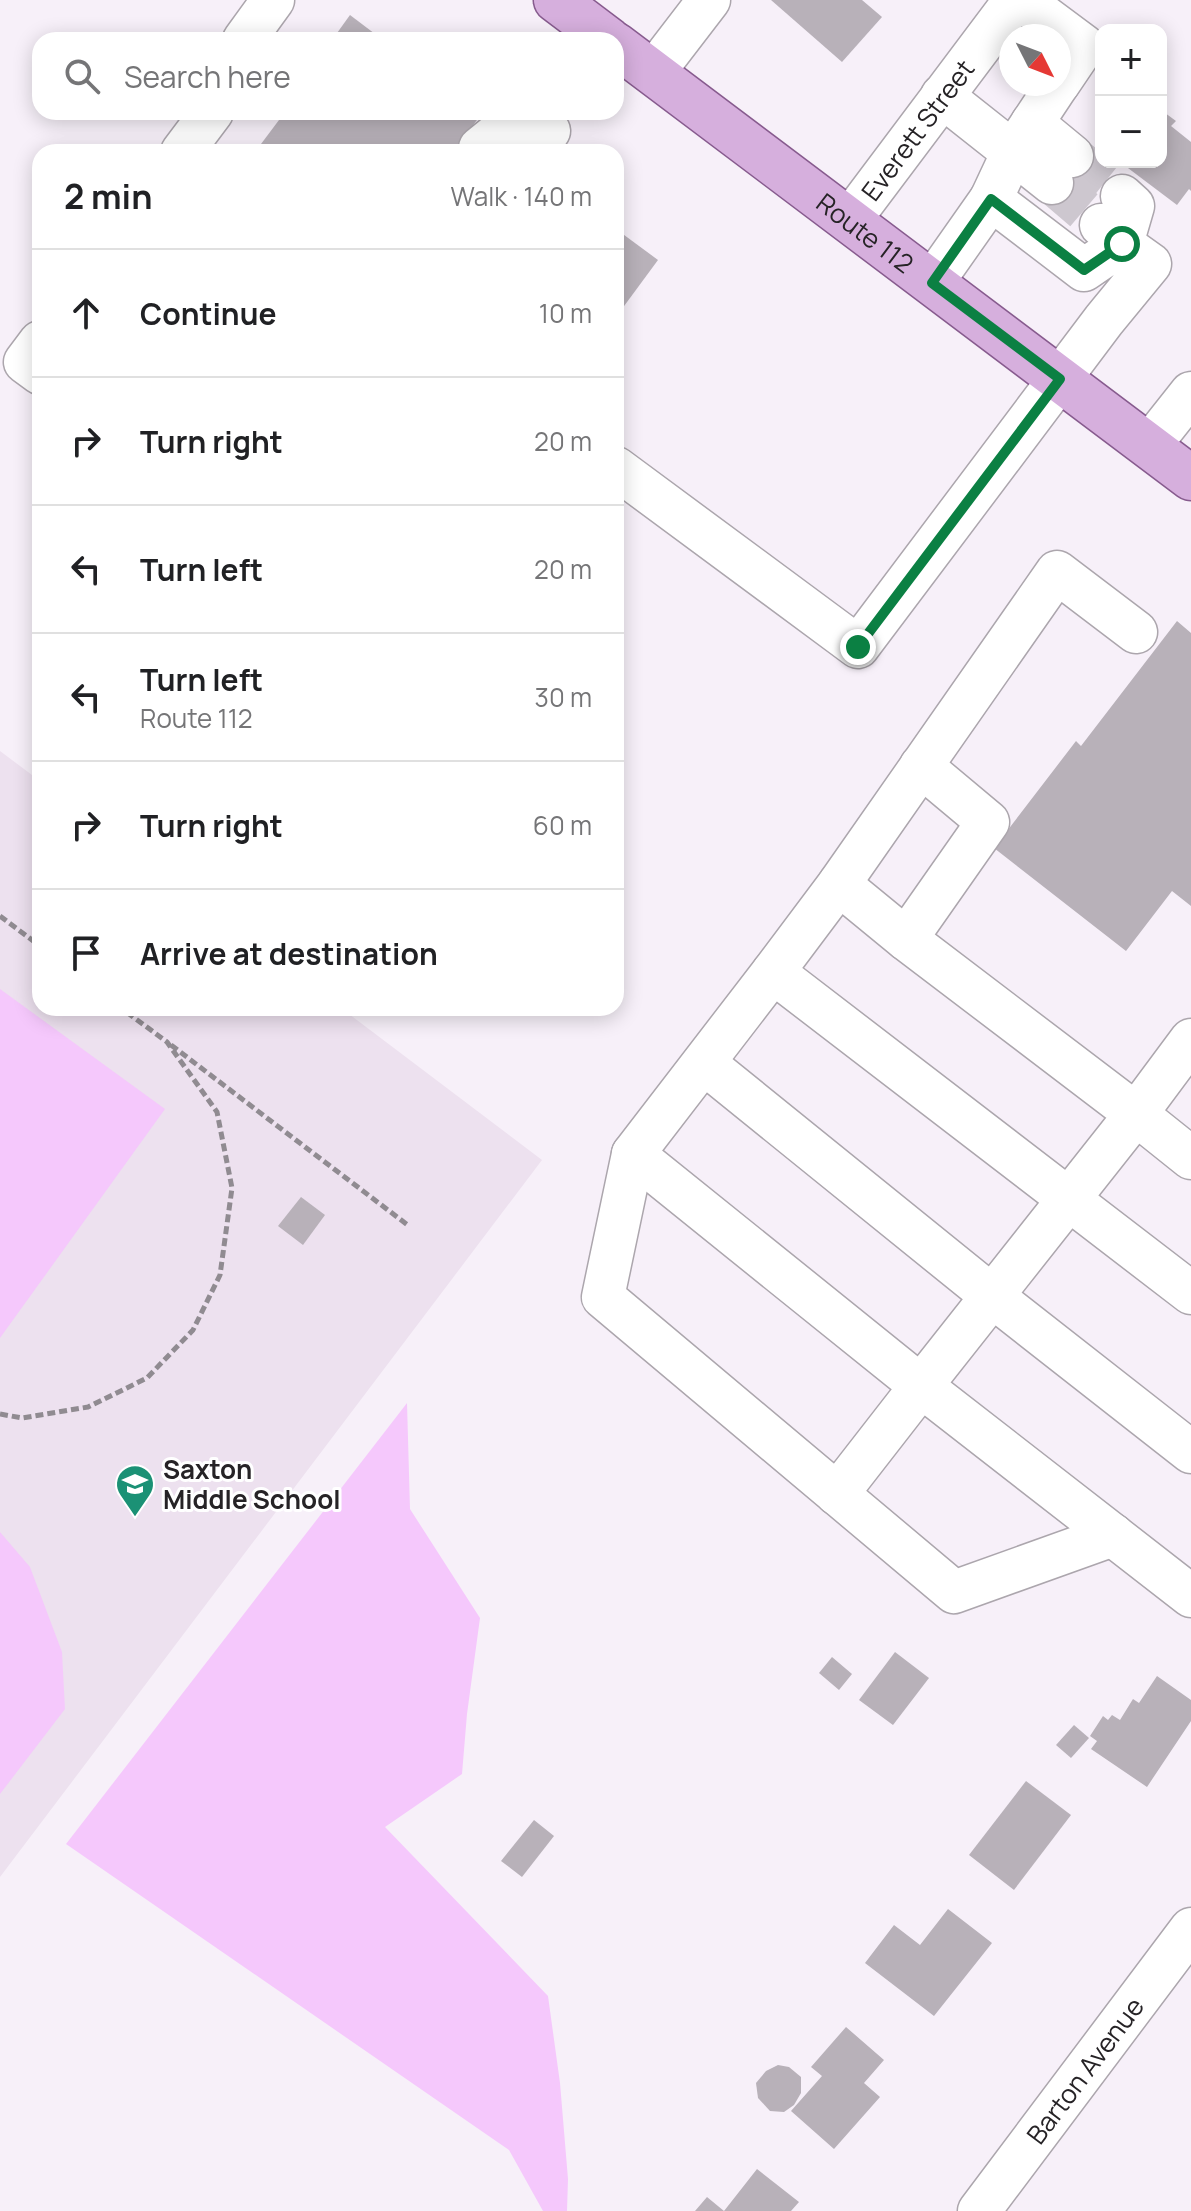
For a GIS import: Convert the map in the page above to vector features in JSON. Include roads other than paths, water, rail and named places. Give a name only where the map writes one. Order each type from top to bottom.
[{"type":"main road","points":[[556,0],[598,32]]},
{"type":"main road","name":"Route 112","points":[[624,51],[1191,478]]},
{"type":"street","points":[[250,32],[273,0]]},
{"type":"street","points":[[653,73],[709,0]]},
{"type":"street","name":"Everett Street","points":[[849,221],[1015,0]]},
{"type":"street","points":[[1022,0],[1054,24]]},
{"type":"street","points":[[1071,36],[1084,46],[1071,66]]},
{"type":"street","points":[[942,96],[1022,138],[1062,170]]},
{"type":"street","points":[[932,283],[991,199],[1022,138],[1051,96]]},
{"type":"street","points":[[188,144],[206,120]]},
{"type":"street","points":[[485,144],[496,135],[548,132]]},
{"type":"street","points":[[624,474],[858,647],[1150,264],[1115,221],[1084,270],[991,199]]},
{"type":"street","points":[[32,353],[25,362],[32,367]]},
{"type":"street","points":[[1149,446],[1191,393]]},
{"type":"street","points":[[1113,1535],[954,1592],[603,1297],[633,1154],[839,884],[1057,572],[1136,632]]},
{"type":"street","points":[[906,939],[988,822],[921,766]]},
{"type":"street","points":[[839,884],[1191,1158]]},
{"type":"street","points":[[773,972],[1191,1293]]},
{"type":"street","points":[[837,1494],[1191,1040]]},
{"type":"street","points":[[704,1063],[1191,1452]]},
{"type":"street","points":[[633,1154],[921,1386],[1191,1596]]},
{"type":"street","name":"Barton Avenue","points":[[979,2211],[1191,1929]]},
{"type":"tunnel","points":[[1072,156],[1122,196]]},
{"type":"tunnel","points":[[1052,183],[1100,224]]},
{"type":"place","name":"Saxton Middle School","points":[[135,1518]]}]
